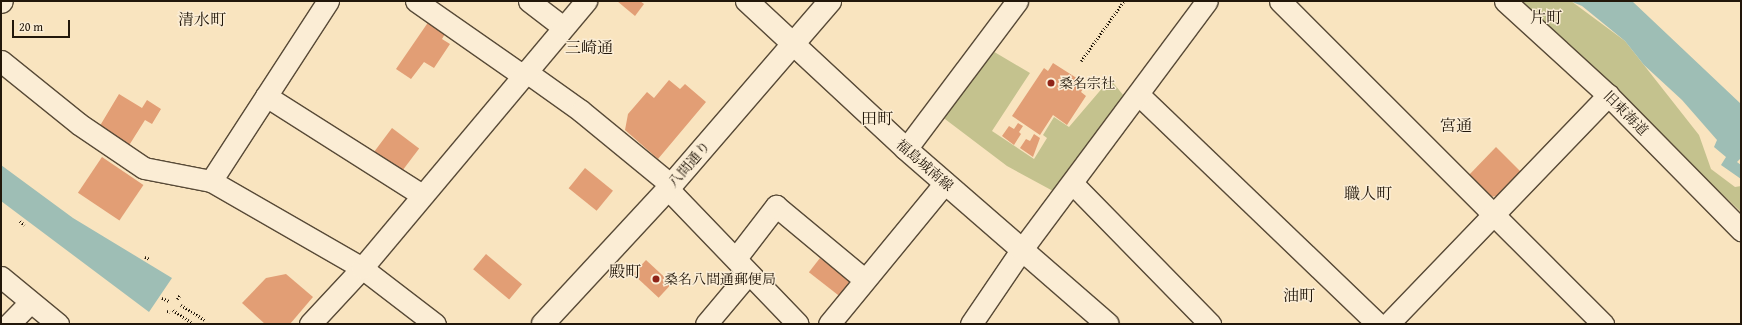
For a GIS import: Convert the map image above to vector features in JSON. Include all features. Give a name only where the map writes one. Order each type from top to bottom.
[{"type":"main road","name":"福島城南線","points":[[747,1],[793,46],[906,149],[1107,324]]},
{"type":"main road","name":"八間通り","points":[[543,324],[669,187],[793,46],[830,1]]},
{"type":"street","points":[[211,181],[328,1]]},
{"type":"street","points":[[416,1],[581,111],[669,187],[736,258],[748,274],[798,324]]},
{"type":"street","points":[[529,1],[563,27]]},
{"type":"street","points":[[310,324],[362,268],[524,73],[586,1]]},
{"type":"street","points":[[906,149],[1017,1]]},
{"type":"street","points":[[971,324],[1022,249],[1073,184],[1207,1]]},
{"type":"street","points":[[1280,1],[1603,324]]},
{"type":"street","name":"旧東海道","points":[[1505,1],[1608,95],[1741,230]]},
{"type":"street","points":[[1,61],[80,124],[144,168],[211,181],[362,268],[435,324]]},
{"type":"street","points":[[1139,94],[1378,324]]},
{"type":"street","points":[[1388,324],[1608,95]]},
{"type":"street","points":[[266,96],[422,195]]},
{"type":"street","points":[[829,324],[864,279],[945,183]]},
{"type":"street","points":[[1073,184],[1210,324]]},
{"type":"street","points":[[736,258],[776,206],[864,279]]},
{"type":"street","points":[[706,324],[748,274]]},
{"type":"street","points":[[1,277],[58,324]]},
{"type":"street","points":[[9,324],[30,302]]},
{"type":"path","points":[[1081,61],[1124,1]]},
{"type":"path","points":[[20,221],[25,225]]},
{"type":"path","points":[[145,256],[150,260]]},
{"type":"path","points":[[177,299],[180,295]]},
{"type":"path","points":[[162,298],[169,302]]},
{"type":"path","points":[[181,305],[204,320]]},
{"type":"path","points":[[170,311],[194,324]]},
{"type":"shaded area","points":[[1519,1],[1571,1],[1625,41],[1699,135],[1711,169],[1735,187],[1741,186],[1741,212]]},
{"type":"shaded area","points":[[991,50],[1030,73],[992,131],[1034,159],[1047,138],[1043,135],[1054,117],[1069,127],[1110,79],[1124,96],[1053,191],[1007,166],[941,116]]},
{"type":"water","points":[[1570,1],[1632,1],[1741,104],[1741,158],[1737,162],[1741,165],[1741,179],[1721,165],[1726,157],[1714,147],[1717,140],[1682,100],[1644,65],[1625,41],[1582,6]]},
{"type":"water","points":[[1,165],[73,218],[172,278],[149,312],[1,201]]},
{"type":"building","points":[[617,1],[640,1],[644,4],[635,16]]},
{"type":"building","points":[[429,21],[446,32],[442,39],[450,44],[434,68],[424,62],[411,79],[396,69]]},
{"type":"building","points":[[1053,63],[1086,84],[1081,92],[1086,96],[1067,125],[1053,115],[1040,135],[1012,116],[1044,68],[1048,71]]},
{"type":"building","points":[[669,80],[680,89],[685,84],[706,102],[658,159],[625,130],[628,114],[647,92],[654,98]]},
{"type":"building","points":[[119,94],[142,108],[147,100],[161,109],[152,124],[145,120],[128,147],[98,129]]},
{"type":"building","points":[[1018,123],[1023,126],[1019,132],[1021,134],[1014,145],[1002,136],[1009,126],[1014,129]]},
{"type":"building","points":[[392,128],[419,148],[399,176],[372,155]]},
{"type":"building","points":[[1034,134],[1040,138],[1033,157],[1020,148],[1026,139],[1030,141]]},
{"type":"building","points":[[1496,147],[1521,172],[1498,196],[1489,197],[1468,176]]},
{"type":"building","points":[[102,157],[143,185],[119,221],[78,193]]},
{"type":"building","points":[[585,168],[613,191],[597,211],[569,188]]},
{"type":"building","points":[[486,254],[522,284],[509,300],[473,269]]},
{"type":"building","points":[[820,258],[851,282],[840,296],[809,272]]},
{"type":"building","points":[[646,260],[672,284],[659,298],[633,274]]},
{"type":"building","points":[[286,274],[313,297],[290,324],[265,324],[242,303],[266,278]]},
{"type":"place","name":"桑名宗社","points":[[1051,83]]},
{"type":"place","name":"桑名八間通郵便局","points":[[656,279]]},
{"type":"district","name":"片町","points":[[1546,17]]},
{"type":"district","name":"清水町","points":[[202,19]]},
{"type":"district","name":"三崎通","points":[[589,47]]},
{"type":"district","name":"田町","points":[[877,118]]},
{"type":"district","name":"宮通","points":[[1456,125]]},
{"type":"district","name":"職人町","points":[[1368,193]]},
{"type":"district","name":"殿町","points":[[625,271]]},
{"type":"district","name":"油町","points":[[1299,295]]}]
